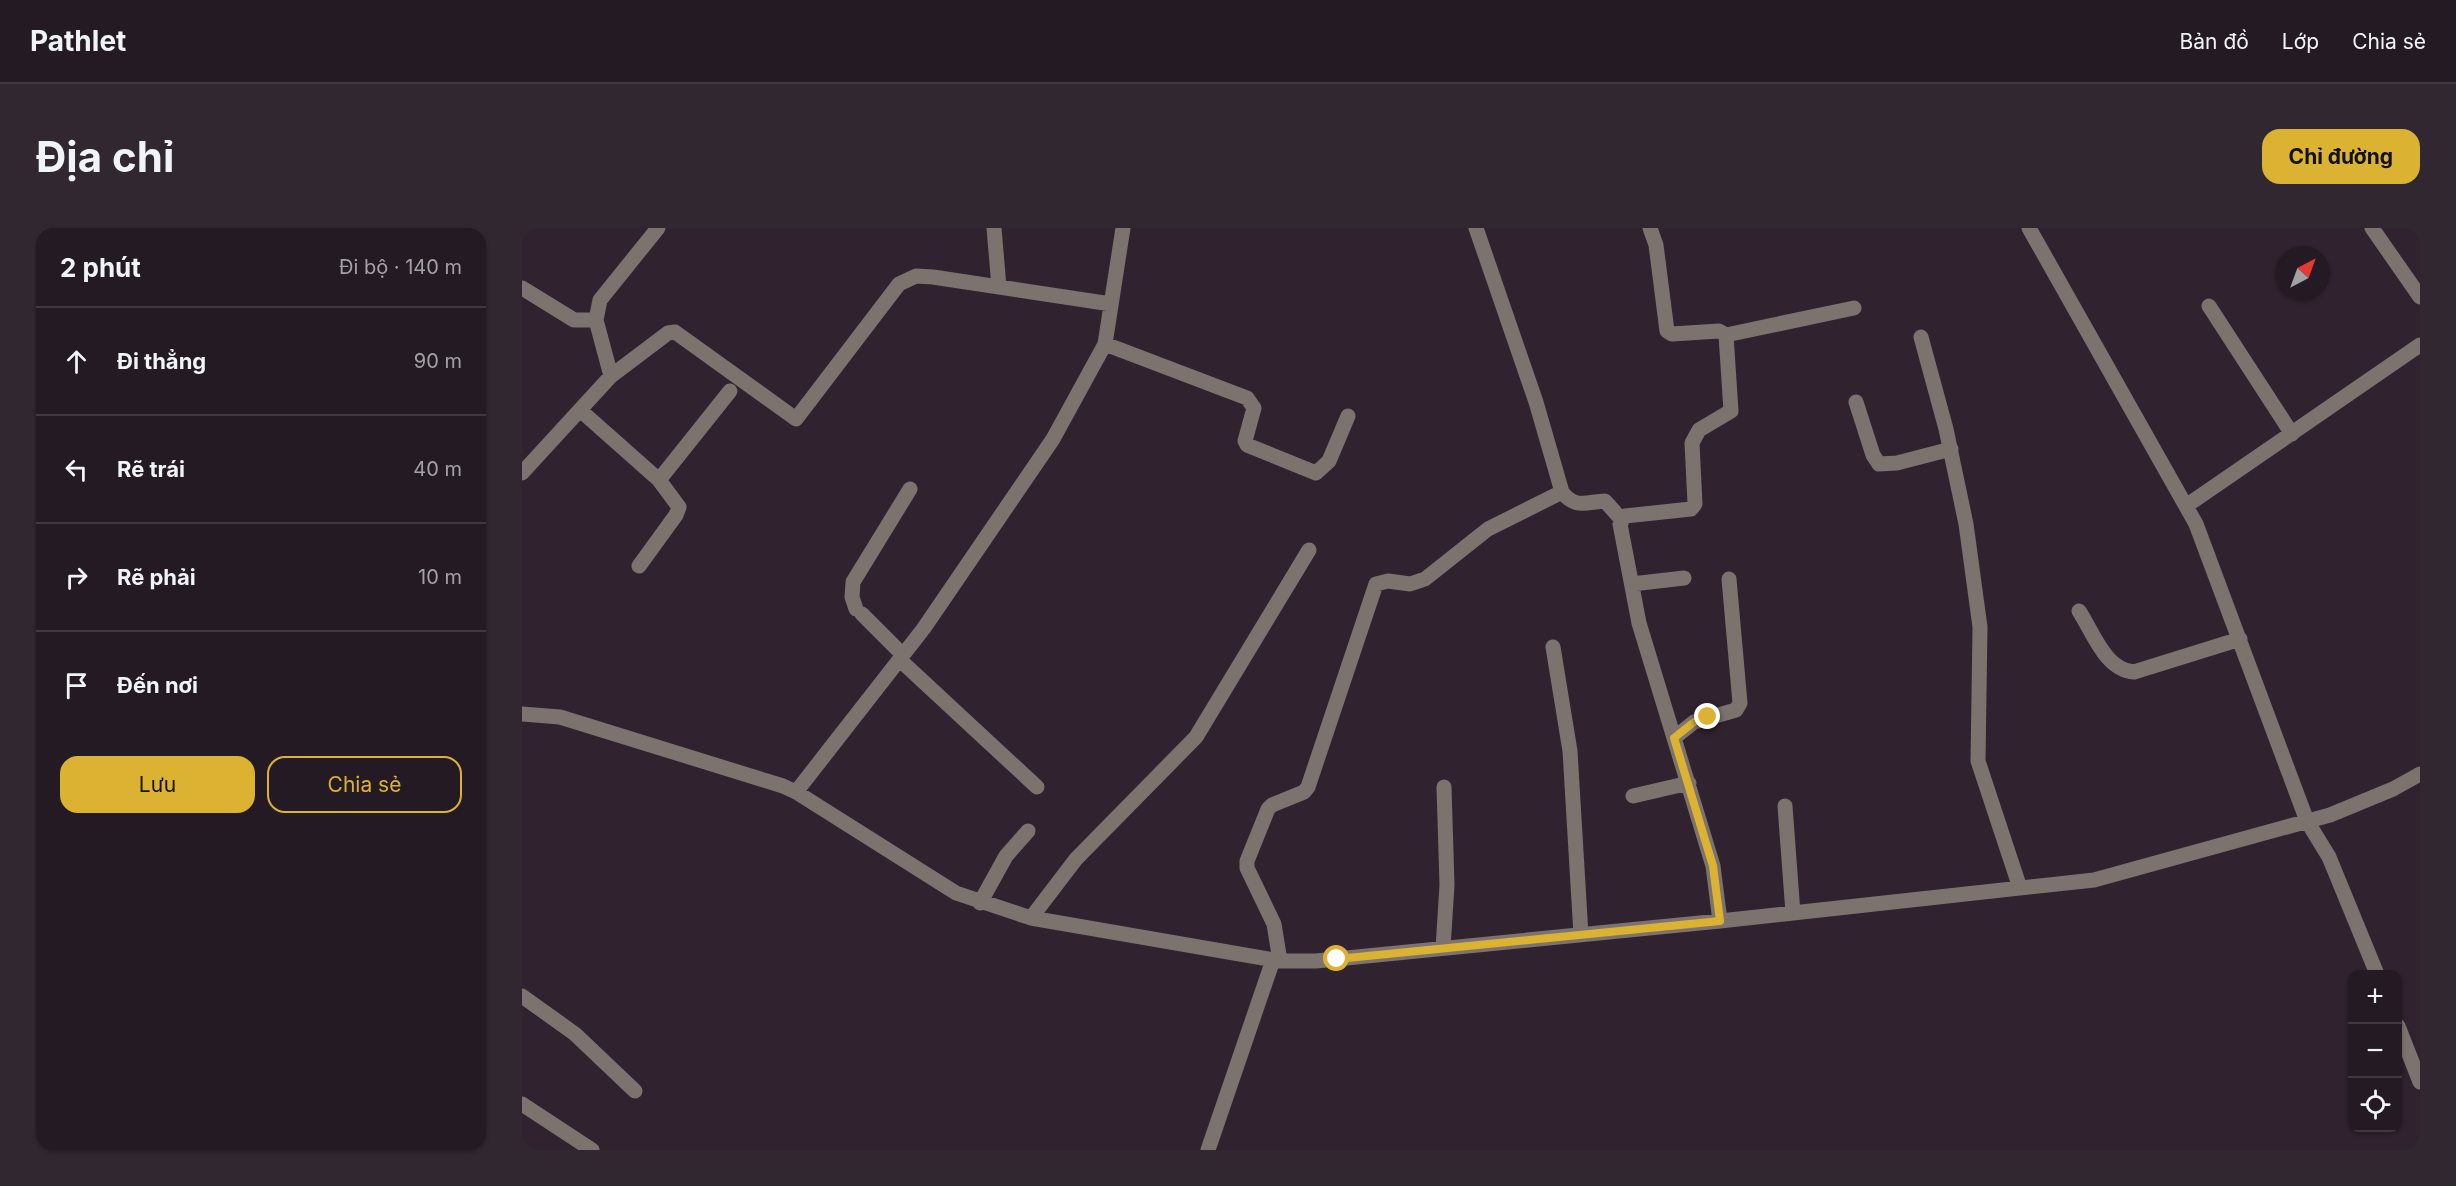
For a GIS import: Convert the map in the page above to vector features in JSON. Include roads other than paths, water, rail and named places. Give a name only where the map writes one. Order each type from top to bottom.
[{"type":"street","points":[[611,376],[596,320],[600,300],[658,228]]},
{"type":"street","points":[[994,228],[999,287]]},
{"type":"street","points":[[796,792],[901,658],[1041,457],[1104,344],[1123,228]]},
{"type":"street","points":[[1476,228],[1536,402],[1562,492],[1569,501],[1577,504],[1605,501],[1622,519],[1639,623],[1715,872],[1720,921]]},
{"type":"street","points":[[1650,228],[1656,245],[1667,331],[1674,334],[1719,331],[1726,335],[1854,308]]},
{"type":"street","points":[[2029,228],[2204,540],[2307,821],[2330,857],[2375,970]]},
{"type":"street","points":[[2372,228],[2420,297]]},
{"type":"street","points":[[522,473],[611,376],[672,332],[736,385],[794,418],[800,418],[899,284],[907,278],[933,277],[1111,304]]},
{"type":"street","points":[[522,288],[574,320],[596,320]]},
{"type":"street","points":[[2209,306],[2292,434]]},
{"type":"street","points":[[1622,519],[1624,516],[1690,509],[1695,504],[1692,443],[1694,436],[1731,411],[1726,335]]},
{"type":"street","points":[[1922,337],[1951,449],[1966,524],[1980,627],[1978,761],[2020,888]]},
{"type":"street","points":[[1104,344],[1246,398],[1254,408],[1245,441],[1247,445],[1316,473],[1329,461],[1348,416]]},
{"type":"street","points":[[2186,506],[2420,345]]},
{"type":"street","points":[[659,480],[736,385]]},
{"type":"street","points":[[1856,402],[1873,455],[1879,464],[1898,463],[1951,449]]},
{"type":"street","points":[[580,410],[659,480],[679,507],[676,515],[639,566]]},
{"type":"street","points":[[910,489],[853,582],[852,597],[859,611],[901,658],[1037,787]]},
{"type":"street","points":[[1208,1150],[1277,960],[1274,924],[1247,868],[1247,861],[1268,809],[1272,805],[1304,792],[1308,787],[1376,584],[1388,581],[1410,584],[1425,579],[1488,529],[1562,492]]},
{"type":"street","points":[[1031,918],[1076,859],[1196,737],[1309,550]]},
{"type":"street","points":[[1632,584],[1684,578]]},
{"type":"street","points":[[1674,738],[1694,722],[1736,710],[1740,703],[1729,579]]},
{"type":"street","points":[[2079,610],[2113,665],[2124,671],[2133,672],[2240,639]]},
{"type":"street","points":[[1553,647],[1570,751],[1581,935]]},
{"type":"street","points":[[522,714],[560,717],[796,792],[956,893],[980,903],[1031,918],[1277,960],[1316,961],[1720,921],[2094,880],[2360,804],[2420,774]]},
{"type":"street","points":[[1633,796],[1689,783]]},
{"type":"street","points":[[1443,948],[1447,885],[1444,787]]},
{"type":"street","points":[[1785,806],[1793,913]]},
{"type":"street","points":[[980,903],[1006,856],[1029,831]]},
{"type":"street","points":[[522,996],[575,1034],[635,1091]]},
{"type":"street","points":[[2402,1038],[2420,1082]]},
{"type":"street","points":[[522,1104],[591,1150]]}]
